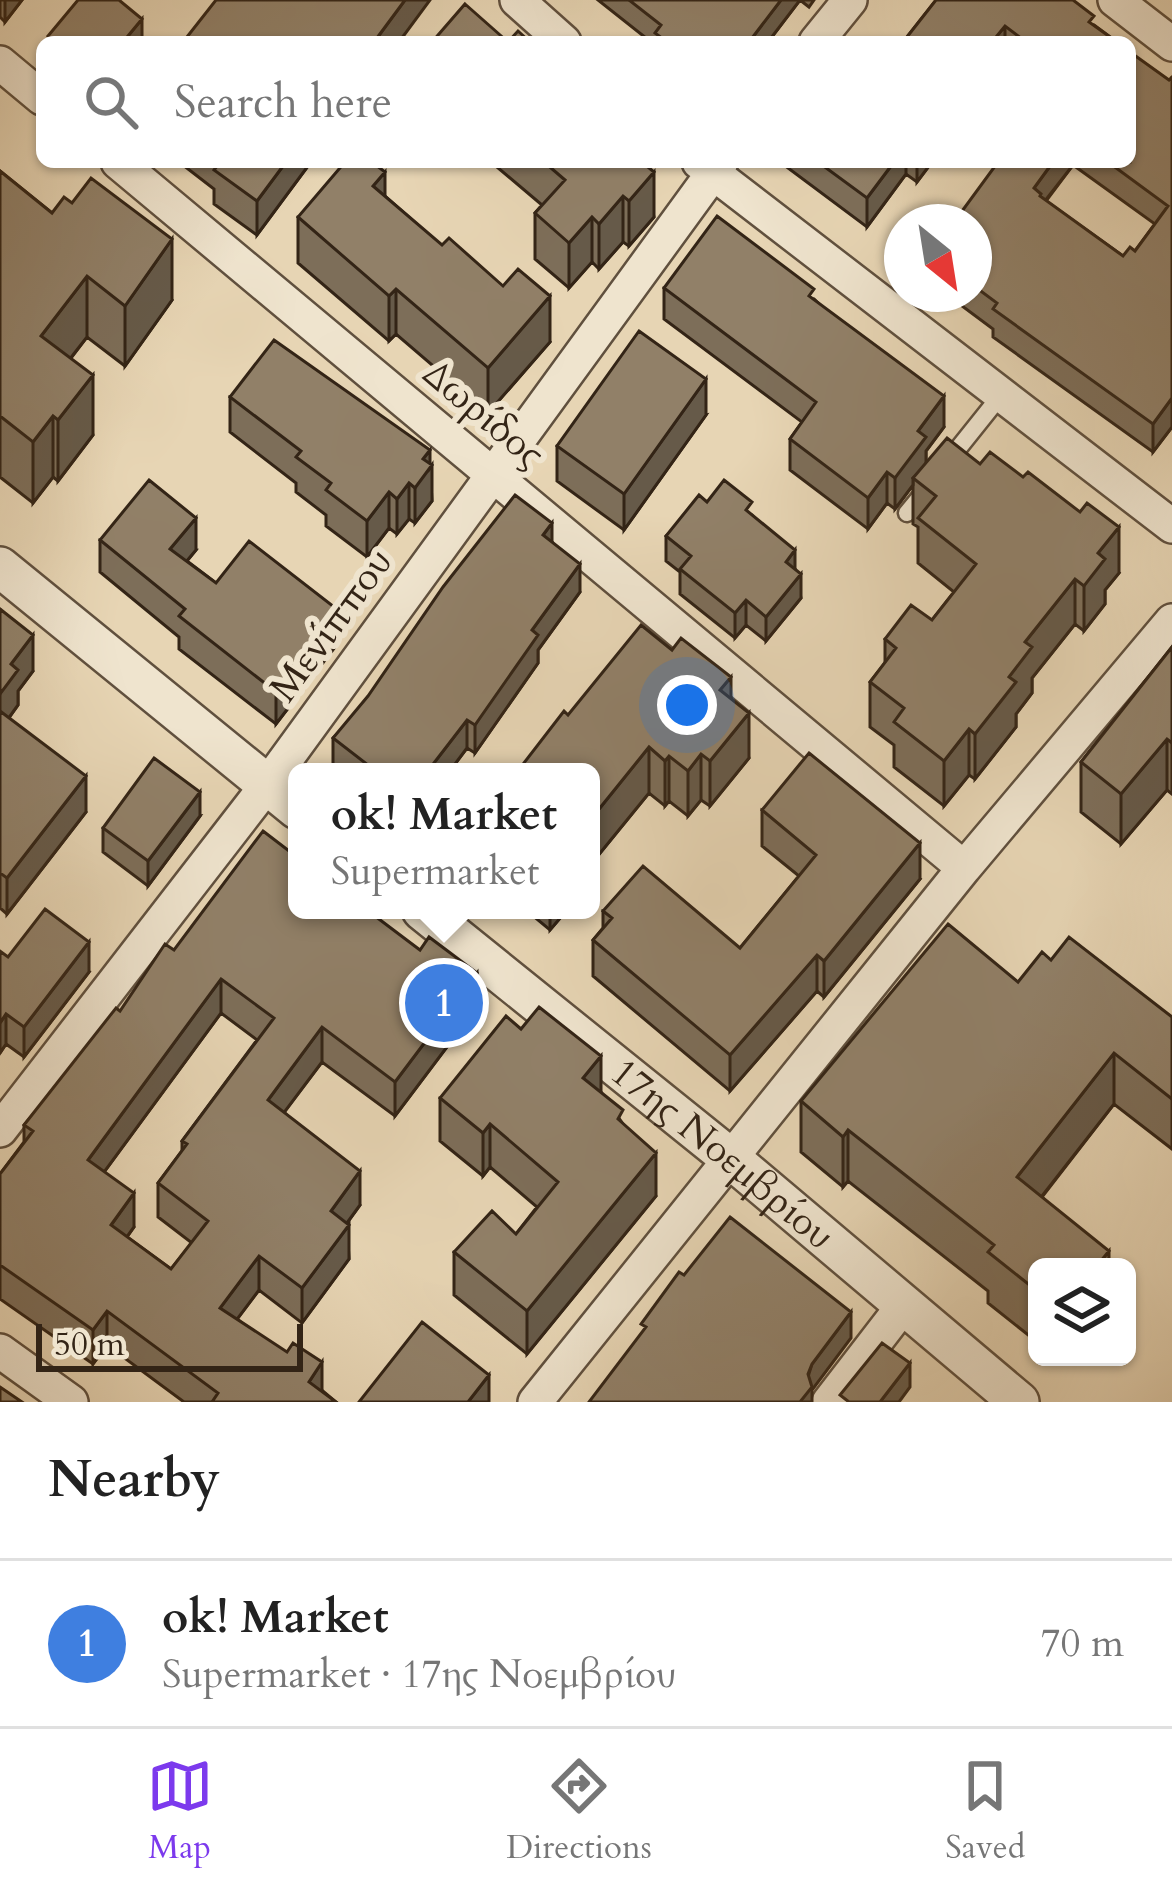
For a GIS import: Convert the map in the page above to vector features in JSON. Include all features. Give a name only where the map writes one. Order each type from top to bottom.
[{"type":"street","points":[[517,0],[557,36]]},
{"type":"street","points":[[821,36],[850,0]]},
{"type":"street","points":[[1115,0],[1172,44]]},
{"type":"street","points":[[0,63],[36,93]]},
{"type":"street","name":"Δωρίδος","points":[[125,168],[964,868]]},
{"type":"street","name":"Μενίππου","points":[[304,763],[490,475],[710,168]]},
{"type":"street","points":[[714,168],[1172,526]]},
{"type":"street","points":[[0,566],[282,797]]},
{"type":"street","points":[[535,1402],[964,868],[1172,621]]},
{"type":"street","name":"Μενίππου","points":[[0,1130],[282,797]]},
{"type":"street","name":"17ης Νοεμβρίου","points":[[433,919],[730,1158],[1019,1402]]},
{"type":"street","points":[[830,1402],[903,1306]]},
{"type":"street","points":[[0,1352],[71,1402]]},
{"type":"lane","points":[[907,513],[1001,395]]},
{"type":"building","points":[[78,0],[119,0],[142,19],[128,36],[48,36]]},
{"type":"building","points":[[216,0],[405,0],[378,36],[188,36]]},
{"type":"building","points":[[629,0],[781,0],[754,36],[659,36],[655,33],[661,25]]},
{"type":"building","points":[[936,0],[1073,0],[1094,16],[1089,22],[1109,36],[1018,36],[1005,26],[997,36],[908,36]]},
{"type":"building","points":[[465,4],[501,36],[437,36]]},
{"type":"building","points":[[1136,56],[1169,80],[1172,77],[1172,398],[1153,424],[993,309],[997,303],[992,299],[992,204],[967,204],[994,168],[1049,168],[1034,188],[1040,196],[1123,256],[1130,247],[1135,251],[1168,206],[1116,168],[1136,168]]},
{"type":"building","points":[[216,168],[282,168],[257,201]]},
{"type":"building","points":[[340,168],[380,168],[385,172],[373,186],[442,245],[449,238],[503,286],[518,269],[550,296],[488,368],[396,289],[389,296],[298,217]]},
{"type":"building","points":[[551,168],[649,168],[654,172],[629,201],[623,196],[599,224],[592,217],[569,243],[535,213],[565,180]]},
{"type":"building","points":[[826,168],[890,168],[867,198]]},
{"type":"building","points":[[0,171],[52,213],[64,197],[72,203],[91,178],[172,239],[125,306],[87,276],[41,336],[93,375],[58,420],[53,416],[33,442],[0,416]]},
{"type":"building","points":[[717,216],[814,289],[809,296],[944,396],[918,431],[926,437],[895,478],[887,472],[868,498],[790,439],[816,402],[664,288]]},
{"type":"building","points":[[639,331],[706,379],[624,494],[557,446]]},
{"type":"building","points":[[274,340],[430,450],[423,459],[432,465],[415,488],[409,483],[397,499],[389,492],[367,521],[326,490],[331,483],[296,457],[301,451],[230,397]]},
{"type":"building","points":[[947,438],[980,464],[990,452],[1023,477],[1028,472],[1080,512],[1087,503],[1119,527],[1098,553],[1105,559],[1084,586],[1075,579],[1025,642],[1032,647],[1009,677],[1016,682],[975,734],[969,729],[944,761],[894,722],[904,708],[870,682],[896,648],[885,639],[911,605],[932,620],[976,564],[918,518],[936,496],[913,478]]},
{"type":"building","points":[[149,480],[196,518],[170,549],[216,583],[249,541],[338,610],[276,692],[179,616],[185,609],[100,540]]},
{"type":"building","points":[[724,480],[752,502],[746,510],[795,550],[786,562],[801,574],[766,617],[746,600],[735,613],[680,569],[691,556],[666,536],[699,495],[707,502]]},
{"type":"building","points":[[515,495],[552,523],[543,535],[580,564],[532,630],[538,635],[475,725],[467,720],[434,763],[365,763],[333,738]]},
{"type":"building","points":[[0,609],[33,635],[11,664],[18,670],[0,694]]},
{"type":"building","points":[[641,625],[672,650],[681,638],[731,677],[720,690],[749,713],[710,761],[701,754],[688,771],[649,747],[600,808],[600,763],[524,763],[564,711],[568,715]]},
{"type":"building","points":[[1172,647],[1172,743],[1167,739],[1121,794],[1081,762]]},
{"type":"building","points":[[0,711],[86,776],[7,878],[0,873]]},
{"type":"building","points":[[809,753],[920,843],[824,961],[817,955],[730,1055],[593,940],[612,918],[603,911],[643,866],[740,948],[816,855],[762,810]]},
{"type":"building","points":[[154,758],[200,792],[148,861],[103,828]]},
{"type":"building","points":[[263,831],[288,850],[288,919],[379,919],[420,950],[429,937],[477,973],[395,1082],[322,1027],[268,1100],[360,1171],[331,1211],[349,1225],[302,1288],[259,1256],[220,1308],[287,1352],[293,1343],[322,1362],[309,1382],[336,1402],[212,1402],[218,1393],[107,1311],[93,1330],[0,1265],[0,1174],[33,1131],[24,1125],[116,1008],[120,1011],[165,944],[174,950]],"holes":[[[221,979],[274,1018],[182,1141],[187,1144],[158,1183],[208,1221],[171,1269],[111,1225],[134,1193],[88,1160]]]},
{"type":"building","points":[[45,909],[89,942],[24,1027],[6,1014],[0,1023],[0,951],[8,957]]},
{"type":"building","points":[[948,924],[1018,982],[1042,952],[1051,960],[1069,937],[1172,1017],[1172,1099],[1114,1053],[1017,1177],[1109,1251],[1103,1258],[1028,1258],[1028,1284],[988,1252],[994,1245],[848,1130],[843,1137],[801,1101]]},
{"type":"building","points":[[539,1007],[601,1056],[583,1078],[623,1110],[618,1119],[656,1153],[527,1311],[454,1252],[492,1211],[516,1234],[558,1182],[490,1124],[483,1133],[440,1098],[506,1016],[521,1029]]},
{"type":"building","points":[[730,1217],[851,1312],[812,1364],[808,1374],[812,1387],[800,1402],[589,1402],[646,1327],[641,1324],[679,1272],[684,1275]]},
{"type":"building","points":[[422,1322],[489,1375],[468,1402],[359,1402]]},
{"type":"building","points":[[882,1343],[910,1363],[880,1402],[849,1402],[840,1395]]},
{"type":"building","points":[[0,1387],[22,1402],[0,1402]]},
{"type":"place","name":"ok! Market","points":[[444,1003]]}]
